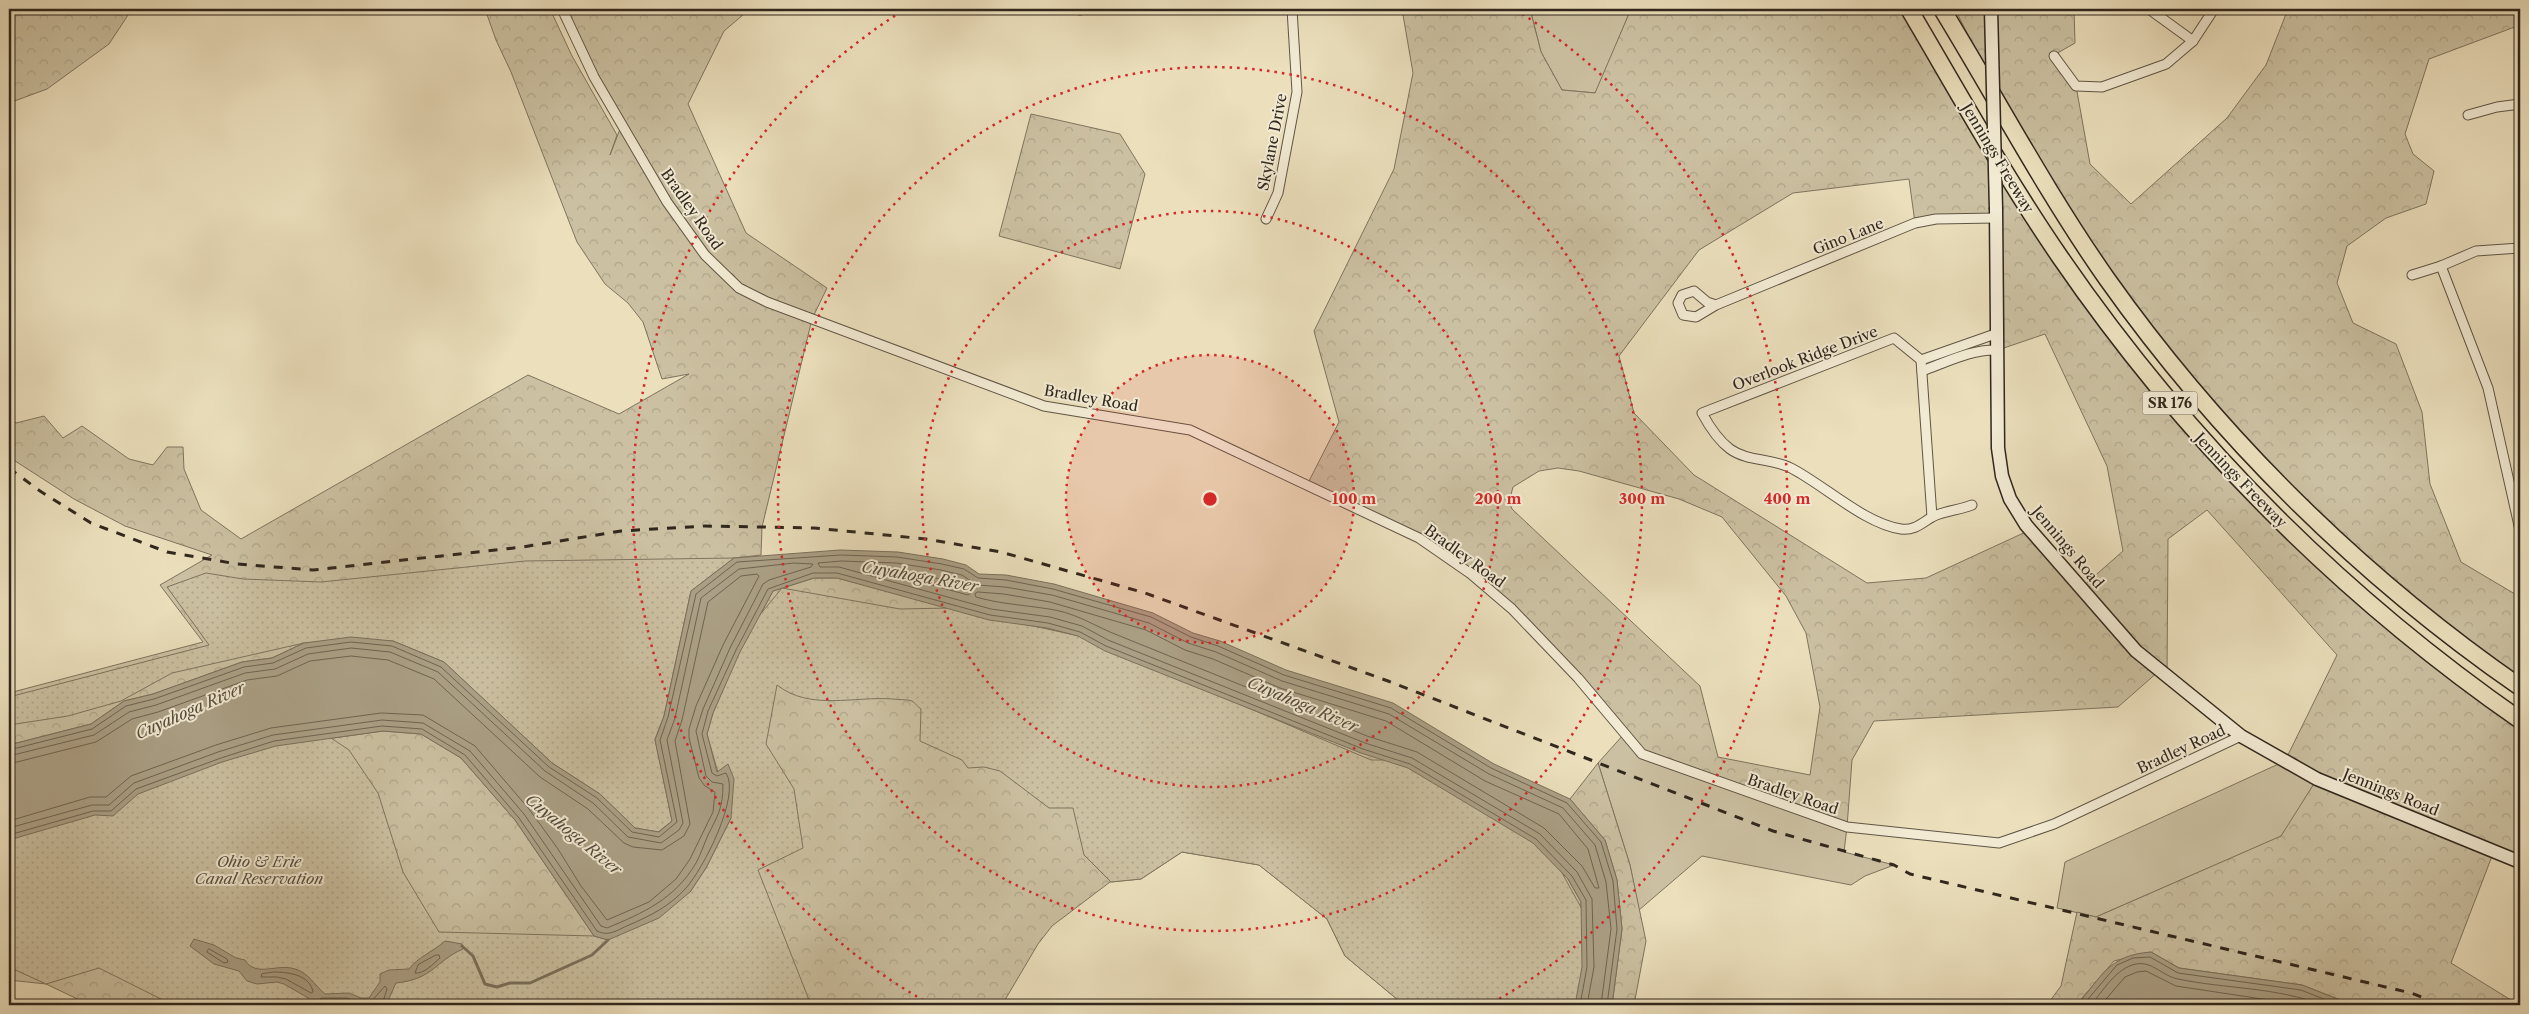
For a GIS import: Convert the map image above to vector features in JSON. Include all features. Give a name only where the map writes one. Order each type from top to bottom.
[{"type":"highway","name":"Jennings Freeway","points":[[1909,9],[2028,209],[2130,354],[2193,431],[2263,506],[2321,562],[2412,640],[2520,720]]},
{"type":"highway","name":"Jennings Freeway","points":[[1942,9],[2001,107],[2032,164],[2107,279],[2160,350],[2228,428],[2298,503],[2360,561],[2447,634],[2520,687]]},
{"type":"highway","points":[[1955,9],[2001,107]]},
{"type":"street","name":"Bradley Road","points":[[562,9],[594,77],[667,202],[705,256],[739,288],[768,302],[1044,406],[1190,430],[1419,538],[1471,574],[1512,609],[1578,678],[1642,754],[1847,827],[1998,843],[2054,824],[2241,736]]},
{"type":"street","name":"Skylane Drive","points":[[1266,219],[1278,193],[1297,92],[1292,9]]},
{"type":"street","name":"Jennings Road","points":[[1991,9],[1998,333],[1998,448],[2002,476],[2010,499],[2026,525],[2136,651],[2241,736],[2317,779],[2520,862]]},
{"type":"street","points":[[2149,9],[2193,40]]},
{"type":"street","points":[[2054,56],[2076,86],[2102,88],[2166,64],[2193,40],[2214,9]]},
{"type":"street","points":[[2468,115],[2497,107],[2520,104]]},
{"type":"street","name":"Gino Lane","points":[[1716,304],[1916,223],[1936,219],[1996,214]]},
{"type":"street","points":[[2412,275],[2441,266],[2476,251],[2520,248]]},
{"type":"street","points":[[2441,266],[2488,388],[2520,530]]},
{"type":"street","points":[[1972,505],[1932,517],[1921,360],[1998,333]]},
{"type":"street","name":"Overlook Ridge Drive","points":[[1921,360],[1894,338],[1702,413],[1709,427],[1730,449],[1750,458],[1775,461],[1792,469],[1869,518],[1902,530],[1923,525],[1932,517]]},
{"type":"street","points":[[1922,371],[1984,349],[1998,350]]},
{"type":"green space","points":[[9,9],[132,9],[109,44],[47,89],[9,103]]},
{"type":"green space","points":[[485,9],[550,9],[572,56],[617,135],[610,155],[622,124],[562,9],[750,9],[724,31],[688,104],[746,233],[827,288],[812,319],[762,527],[761,555],[734,558],[444,662],[393,641],[304,643],[272,658],[242,662],[153,694],[124,701],[91,724],[9,745],[9,693],[203,642],[160,585],[212,555],[125,526],[74,499],[9,457],[9,415],[16,423],[44,416],[63,438],[82,426],[129,459],[153,465],[167,447],[183,447],[184,469],[201,510],[241,539],[528,375],[619,414],[689,374],[662,379],[643,322],[628,303],[605,284],[577,242]]},
{"type":"green space","points":[[1402,9],[1530,9],[1541,52],[1562,90],[1595,93],[1631,9],[1909,9],[2059,256],[2263,506],[2520,720],[2520,862],[2494,851],[2451,963],[2519,1005],[2353,1005],[2302,985],[2179,968],[2151,952],[2114,961],[2076,1005],[2047,1005],[2061,986],[2077,912],[2096,917],[2281,836],[2317,779],[2285,761],[2337,655],[2207,510],[2168,539],[2167,677],[2159,671],[2118,707],[1874,721],[1852,760],[1847,827],[1642,754],[1512,609],[1419,538],[1307,485],[1339,422],[1314,331],[1394,169],[1413,73]],"holes":[[[1909,179],[1915,223],[1996,219],[1998,350],[2045,334],[2107,466],[2123,551],[2081,588],[2030,530],[1926,578],[1867,583],[1694,475],[1634,413],[1619,356],[1699,250],[1793,193]],[[1558,468],[1579,471],[1679,499],[1722,517],[1786,596],[1806,633],[1820,707],[1810,775],[1718,757],[1700,686],[1512,509],[1509,502],[1513,487],[1539,471]]]},
{"type":"green space","points":[[1530,9],[1631,9],[1596,93],[1562,90],[1541,52]]},
{"type":"green space","points":[[1955,9],[2074,9],[2075,43],[2054,55],[2076,86],[2090,164],[2131,204],[2227,118],[2266,65],[2288,9],[2520,9],[2520,25],[2429,59],[2405,134],[2413,154],[2434,171],[2426,204],[2386,218],[2347,246],[2337,283],[2353,323],[2396,344],[2422,412],[2430,484],[2461,562],[2520,597],[2520,687],[2298,503],[2107,279],[1976,51]]},
{"type":"green space","points":[[1031,114],[1120,134],[1145,174],[1120,269],[999,236]]},
{"type":"green space","points":[[734,558],[691,591],[664,716],[655,739],[672,821],[658,832],[635,828],[600,794],[552,763],[444,662],[393,641],[348,640],[304,643],[172,673],[121,701],[68,716],[9,725],[9,697],[209,645],[167,587],[206,573],[243,579],[321,582],[525,561]]},
{"type":"green space","name":"Ohio & Erie Canal Reservation","points":[[814,578],[837,578],[1023,626],[1047,628],[1078,636],[1408,768],[1533,843],[1568,879],[1581,902],[1582,967],[1404,1005],[1345,956],[1327,919],[1259,865],[1182,852],[1141,879],[1110,882],[1052,926],[1038,944],[1002,1005],[90,1005],[46,984],[9,980],[9,840],[276,746],[383,731],[421,734],[461,758],[515,820],[594,936],[718,840],[731,818],[740,652],[773,591]]},
{"type":"green space","name":"Ohio & Erie Canal Reservation","points":[[782,588],[900,609],[951,608],[1079,636],[1371,760],[1408,760],[1549,849],[1584,913],[1586,972],[1576,1005],[1404,1005],[1345,956],[1327,919],[1259,865],[1182,852],[1141,879],[1111,882],[1084,855],[1073,808],[1049,808],[1000,771],[984,767],[968,768],[962,760],[920,741],[921,709],[912,701],[878,699],[818,700],[790,693],[777,685],[766,744],[794,789],[803,848],[758,870],[811,1005],[173,1005],[99,968],[46,984],[9,967],[9,808],[298,716],[349,750],[378,793],[403,872],[439,932],[594,936],[608,940],[690,892],[706,868],[731,818],[707,734],[713,713],[749,628]]},
{"type":"green space","points":[[1624,734],[1847,827],[1844,852],[1894,865],[1865,876],[1851,885],[1702,856],[1639,910],[1630,865],[1598,763]]},
{"type":"green space","points":[[2285,761],[2317,779],[2282,836],[2096,917],[2057,908],[2065,862]]},
{"type":"green space","points":[[1598,763],[1630,865],[1646,941],[1634,1005],[1612,1005],[1622,929],[1617,880],[1605,840],[1570,799]]},
{"type":"water","name":"Cuyahoga River","points":[[840,550],[898,552],[943,559],[966,565],[979,574],[1006,575],[1054,584],[1153,613],[1193,633],[1220,641],[1286,670],[1393,703],[1494,764],[1570,799],[1605,840],[1617,880],[1622,929],[1612,1005],[1575,1005],[1582,967],[1581,902],[1568,879],[1533,843],[1408,768],[1361,753],[1105,651],[1078,636],[1047,628],[989,620],[837,578],[814,578],[773,591],[740,652],[713,713],[707,734],[717,772],[728,764],[734,779],[731,818],[706,868],[690,892],[659,918],[608,940],[594,936],[515,820],[461,758],[421,734],[383,731],[276,746],[222,762],[138,794],[113,816],[95,815],[9,840],[9,745],[91,724],[124,701],[153,694],[242,662],[272,658],[304,643],[351,637],[393,641],[444,662],[552,763],[600,794],[635,828],[659,832],[672,821],[655,740],[664,716],[691,591],[734,558]]},
{"type":"water","points":[[194,939],[214,945],[236,958],[245,960],[255,968],[288,968],[300,971],[325,994],[349,993],[361,998],[369,998],[380,982],[380,974],[389,970],[409,969],[445,941],[462,944],[463,949],[427,974],[409,981],[396,983],[386,1005],[316,1005],[310,999],[284,984],[277,982],[257,984],[247,981],[239,971],[214,964],[190,946]]},
{"type":"water","points":[[2151,952],[2179,968],[2302,985],[2353,1005],[2077,1005],[2100,976],[2116,962],[2125,957]]},
{"type":"waterway","points":[[462,946],[473,956],[485,984],[497,987],[510,983],[530,983],[592,955],[608,940]]},
{"type":"railway","points":[[9,468],[40,491],[91,523],[167,552],[237,564],[313,570],[523,547],[621,531],[705,526],[814,528],[926,539],[1001,552],[1145,593],[1388,681],[1773,831],[1894,865],[1910,874],[2411,993],[2443,1005]]}]
